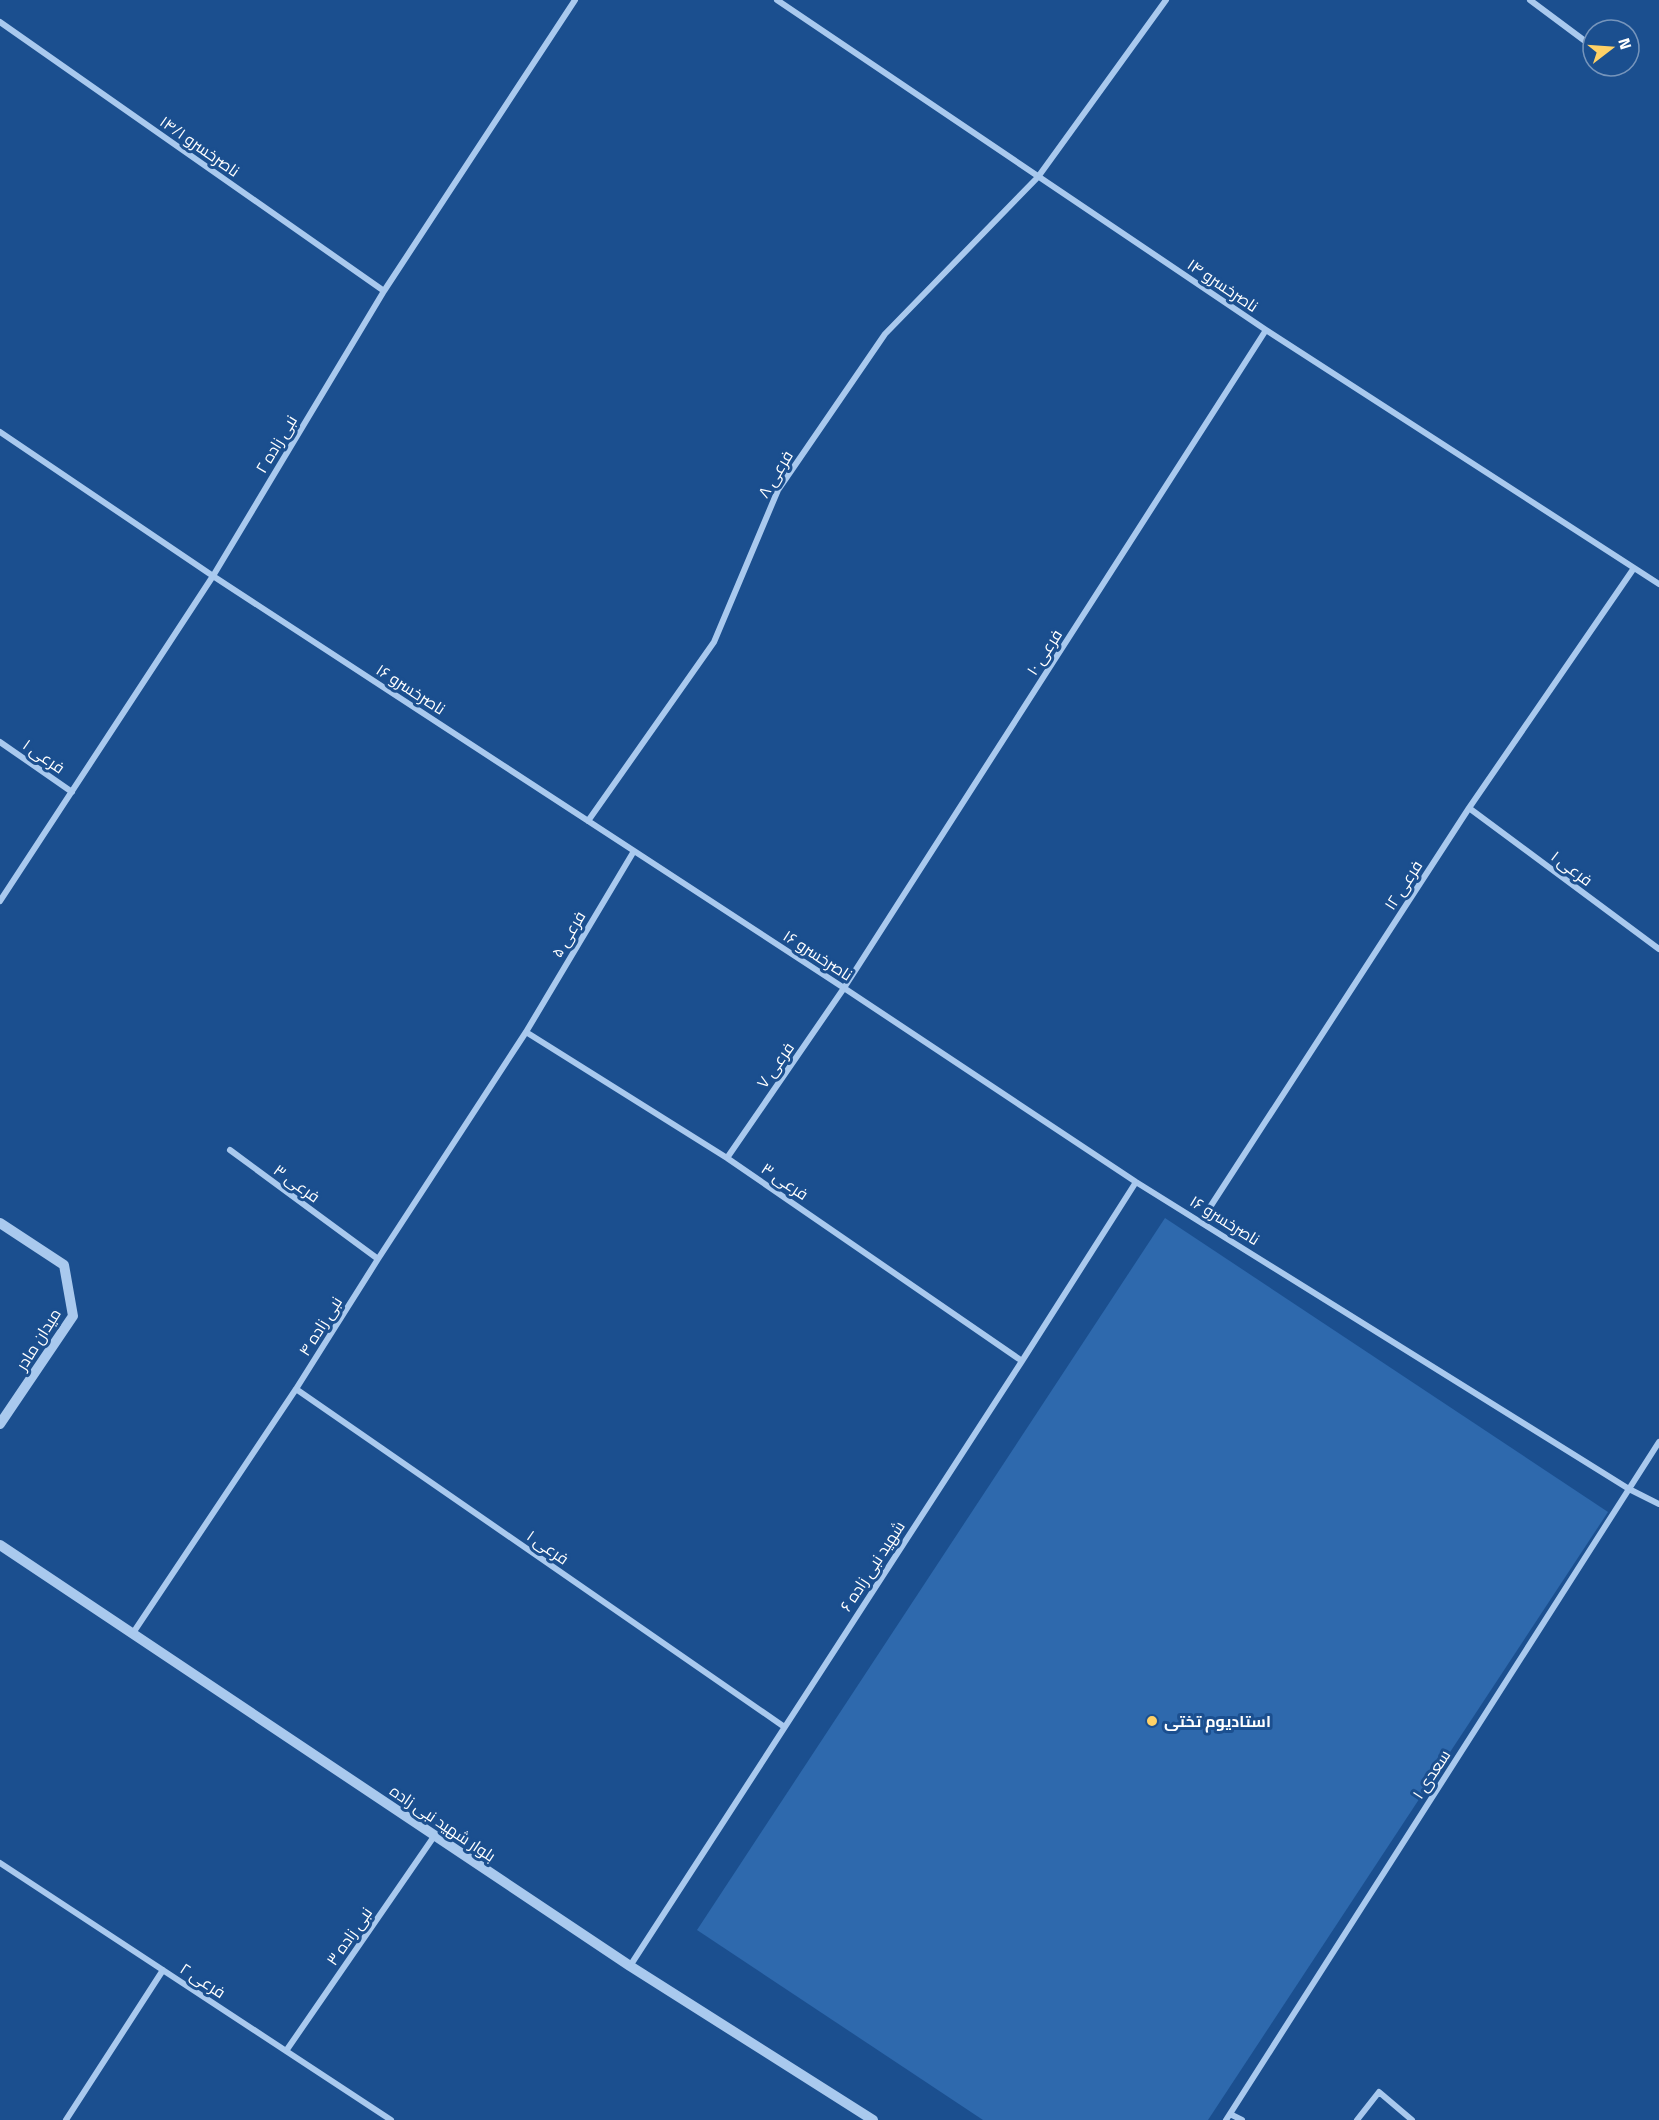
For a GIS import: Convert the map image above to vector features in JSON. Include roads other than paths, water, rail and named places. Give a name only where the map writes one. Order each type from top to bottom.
[{"type":"street","name":"نبی زاده ۲","points":[[0,901],[213,576],[384,291],[575,0]]},
{"type":"street","name":"ناصرخسرو ۱۴","points":[[777,0],[1266,330],[1659,584]]},
{"type":"street","name":"فرعی ۸","points":[[588,821],[714,642],[778,490],[885,334],[1038,177],[1167,0]]},
{"type":"street","points":[[1530,0],[1581,38]]},
{"type":"street","name":"ناصرخسرو ۱۴/۱","points":[[0,22],[384,291]]},
{"type":"street","name":"فرعی ۱۰","points":[[844,988],[1266,330]]},
{"type":"street","name":"ناصرخسرو ۱۶","points":[[0,432],[213,576],[844,988],[1136,1182],[1629,1489],[1659,1504]]},
{"type":"street","name":"فرعی ۱۲","points":[[1201,1221],[1469,808],[1634,568]]},
{"type":"street","name":"فرعی ۱","points":[[0,742],[72,792]]},
{"type":"street","name":"فرعی ۱","points":[[1469,808],[1659,949]]},
{"type":"street","name":"فرعی ۵","points":[[526,1032],[634,851]]},
{"type":"street","name":"فرعی ۷","points":[[727,1158],[844,988]]},
{"type":"street","name":"فرعی ۳","points":[[526,1032],[727,1158],[1022,1361]]},
{"type":"street","name":"نبی زاده ۴","points":[[133,1633],[296,1389],[526,1032]]},
{"type":"street","name":"فرعی ۳","points":[[230,1150],[378,1259]]},
{"type":"street","name":"شهید نبی زاده ۶","points":[[630,1966],[1136,1182]]},
{"type":"street","name":"میدان مادر","points":[[0,1223],[64,1265],[73,1316],[0,1424]]},
{"type":"street","name":"فرعی ۱","points":[[296,1389],[783,1726]]},
{"type":"street","name":"سعدی ۱","points":[[1228,2117],[1659,1442]]},
{"type":"street","name":"بلوار شهید نبی زاده","points":[[0,1545],[630,1966],[873,2120]]},
{"type":"street","name":"نبی زاده ۳","points":[[286,2051],[435,1835]]},
{"type":"street","name":"فرعی ۲","points":[[0,1863],[391,2120]]},
{"type":"street","points":[[66,2120],[163,1970]]},
{"type":"street","points":[[1357,2120],[1379,2092],[1412,2120]]},
{"type":"street","points":[[1228,2117],[1242,2120]]},
{"type":"place","name":"استادیوم تختی","points":[[1152,1721]]}]
